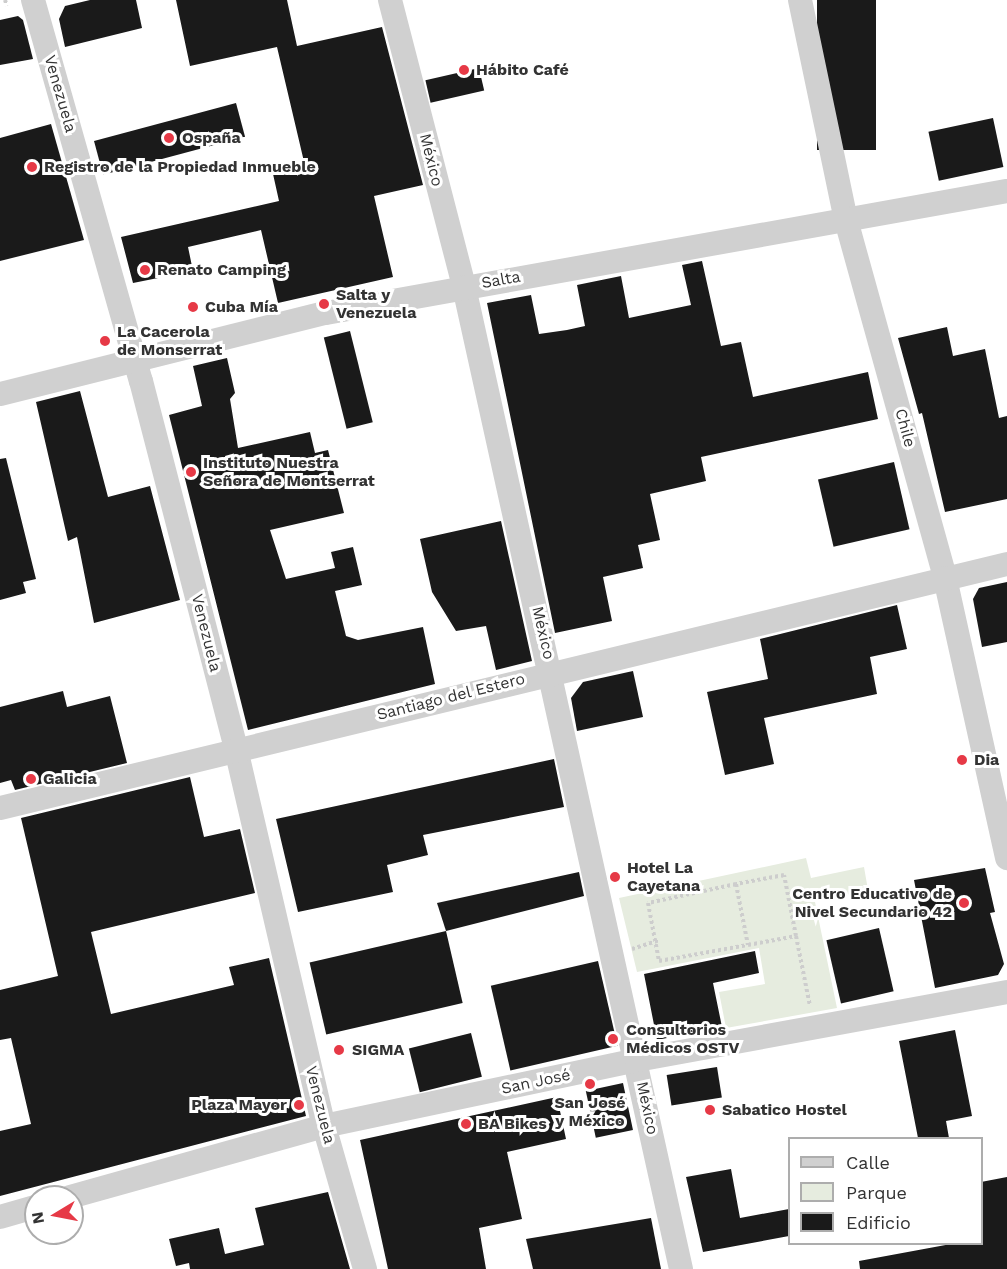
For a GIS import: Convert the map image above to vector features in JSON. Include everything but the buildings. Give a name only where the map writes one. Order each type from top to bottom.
[{"type":"street","name":"Venezuela","points":[[33,0],[135,359],[236,749],[324,1126],[365,1269]]},
{"type":"street","name":"México","points":[[390,0],[464,287],[552,672],[681,1269]]},
{"type":"street","name":"Chile","points":[[800,0],[846,220],[945,578],[1007,858]]},
{"type":"street","name":"Salta","points":[[0,394],[326,313],[1007,191]]},
{"type":"street","name":"Santiago del Estero","points":[[0,808],[552,672],[1007,564]]},
{"type":"street","name":"San José","points":[[84,1193],[324,1126],[637,1060],[1007,992]]},
{"type":"street","points":[[0,1217],[24,1210]]},
{"type":"path","points":[[5,0],[7,6]]},
{"type":"path","points":[[796,936],[659,961],[658,941],[648,903],[784,875],[796,936],[811,1013]]},
{"type":"path","points":[[736,884],[748,945]]},
{"type":"path","points":[[632,949],[658,941]]},
{"type":"green space","points":[[806,858],[811,878],[864,867],[868,890],[815,902],[837,1008],[726,1028],[719,992],[765,984],[759,948],[637,972],[619,898]]},
{"type":"place","name":"Hábito Café","points":[[464,70]]},
{"type":"place","name":"Ospaña","points":[[169,138]]},
{"type":"place","name":"Registro de la Propiedad Inmueble","points":[[32,167]]},
{"type":"place","name":"Renato Camping","points":[[145,270]]},
{"type":"place","name":"Salta y Venezuela","points":[[324,304]]},
{"type":"place","name":"Cuba Mía","points":[[193,307]]},
{"type":"place","name":"La Cacerola de Monserrat","points":[[105,341]]},
{"type":"place","name":"Instituto Nuestra Señora de Montserrat","points":[[191,472]]},
{"type":"place","name":"Dia","points":[[962,760]]},
{"type":"place","name":"Galicia","points":[[31,779]]},
{"type":"place","name":"Hotel La Cayetana","points":[[615,877]]},
{"type":"place","name":"Centro Educativo de Nivel Secundario 42","points":[[964,903]]},
{"type":"place","name":"Consultorios Médicos OSTV","points":[[613,1039]]},
{"type":"place","name":"SIGMA","points":[[339,1050]]},
{"type":"place","name":"San José y México","points":[[590,1084]]},
{"type":"place","name":"Plaza Mayor","points":[[299,1105]]},
{"type":"place","name":"Sabatico Hostel","points":[[710,1110]]},
{"type":"place","name":"BA Bikes","points":[[466,1124]]}]
